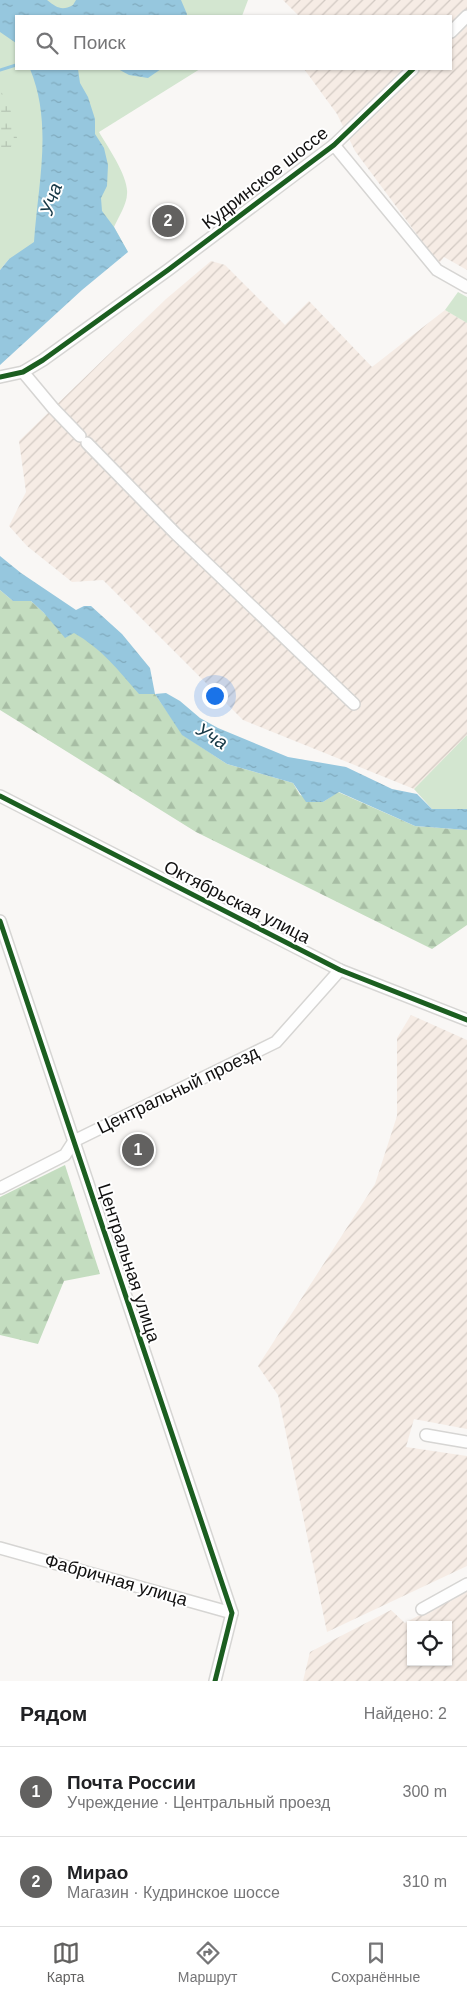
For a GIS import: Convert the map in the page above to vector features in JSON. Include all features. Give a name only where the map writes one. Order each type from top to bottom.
[{"type":"street","points":[[452,31],[467,16]]},
{"type":"street","name":"Кудринское шоссе","points":[[1,378],[23,372],[89,328],[168,270],[334,144],[412,70]]},
{"type":"street","points":[[334,144],[437,270],[467,287]]},
{"type":"street","points":[[23,372],[53,408],[175,533],[354,704]]},
{"type":"street","name":"Октябрьская улица","points":[[0,796],[340,970],[467,1020]]},
{"type":"street","name":"Центральная улица","points":[[1,925],[232,1613]]},
{"type":"street","name":"Центральный проезд","points":[[0,1188],[65,1155],[74,1141],[276,1042],[340,970]]},
{"type":"street","points":[[426,1435],[467,1442]]},
{"type":"street","name":"Фабричная улица","points":[[0,1548],[232,1613]]},
{"type":"street","points":[[422,1609],[467,1584]]},
{"type":"street","points":[[215,1681],[232,1613]]},
{"type":"shaded area","points":[[283,0],[467,0],[467,270],[444,257],[440,262],[433,256],[355,151],[337,114],[305,70],[452,70],[452,15],[298,15]]},
{"type":"shaded area","points":[[211,261],[225,265],[285,325],[309,301],[372,367],[445,310],[467,323],[467,735],[414,789],[243,720],[103,580],[72,582],[27,546],[9,526],[26,492],[19,441],[166,299]]},
{"type":"shaded area","points":[[411,1015],[467,1040],[467,1429],[414,1419],[406,1447],[467,1456],[467,1566],[327,1632],[278,1395],[258,1366],[375,1184],[397,1116],[397,1038]]},
{"type":"shaded area","points":[[467,1589],[467,1681],[303,1681],[310,1652],[391,1610],[405,1623],[407,1622],[407,1666],[452,1666],[452,1621],[409,1621]]},
{"type":"green space","points":[[0,0],[248,0],[242,15],[15,15],[15,70],[198,70],[99,132],[117,162],[127,187],[126,202],[114,227],[128,252],[9,259],[0,270]]},
{"type":"green space","points":[[0,90],[9,104],[17,138],[5,156],[0,156]]},
{"type":"green space","points":[[458,292],[467,297],[467,323],[445,310]]},
{"type":"green space","points":[[0,590],[13,601],[31,601],[44,613],[88,641],[155,694],[183,735],[227,764],[293,783],[300,795],[323,802],[338,792],[415,826],[467,830],[467,925],[432,949],[196,832],[0,710]]},
{"type":"green space","points":[[467,735],[467,809],[432,809],[414,789]]},
{"type":"green space","points":[[65,1165],[100,1274],[64,1281],[38,1344],[0,1335],[0,1197]]},
{"type":"water","points":[[0,0],[47,0],[57,7],[63,8],[73,5],[76,0],[181,0],[187,14],[15,15],[15,42],[0,32]]},
{"type":"water","name":"Уча","points":[[30,70],[78,70],[80,83],[88,97],[95,119],[95,134],[104,148],[108,165],[107,186],[101,198],[102,211],[114,227],[128,252],[82,290],[0,365],[0,270],[9,259],[34,242],[42,154],[41,111]]},
{"type":"water","points":[[120,70],[160,70],[148,78],[129,75]]},
{"type":"water","points":[[0,556],[21,573],[76,610],[84,606],[91,606],[122,634],[150,668],[155,694],[139,694],[109,660],[84,639],[74,633],[65,638],[31,601],[13,601],[0,590]]},
{"type":"water","name":"Уча","points":[[166,693],[180,701],[200,718],[218,728],[288,757],[346,767],[392,789],[417,794],[432,809],[467,809],[467,830],[415,826],[339,792],[323,802],[306,802],[293,783],[227,764],[182,735],[155,694]]},
{"type":"waterway","points":[[0,70],[15,65]]},
{"type":"cycle path","points":[[0,377],[23,372],[43,360],[168,270],[334,145],[412,70]]},
{"type":"cycle path","points":[[0,796],[340,970],[467,1020]]},
{"type":"cycle path","points":[[0,921],[232,1613],[215,1681]]},
{"type":"place","name":"Мирао","points":[[168,221]]},
{"type":"place","name":"Почта России","points":[[138,1150]]}]
